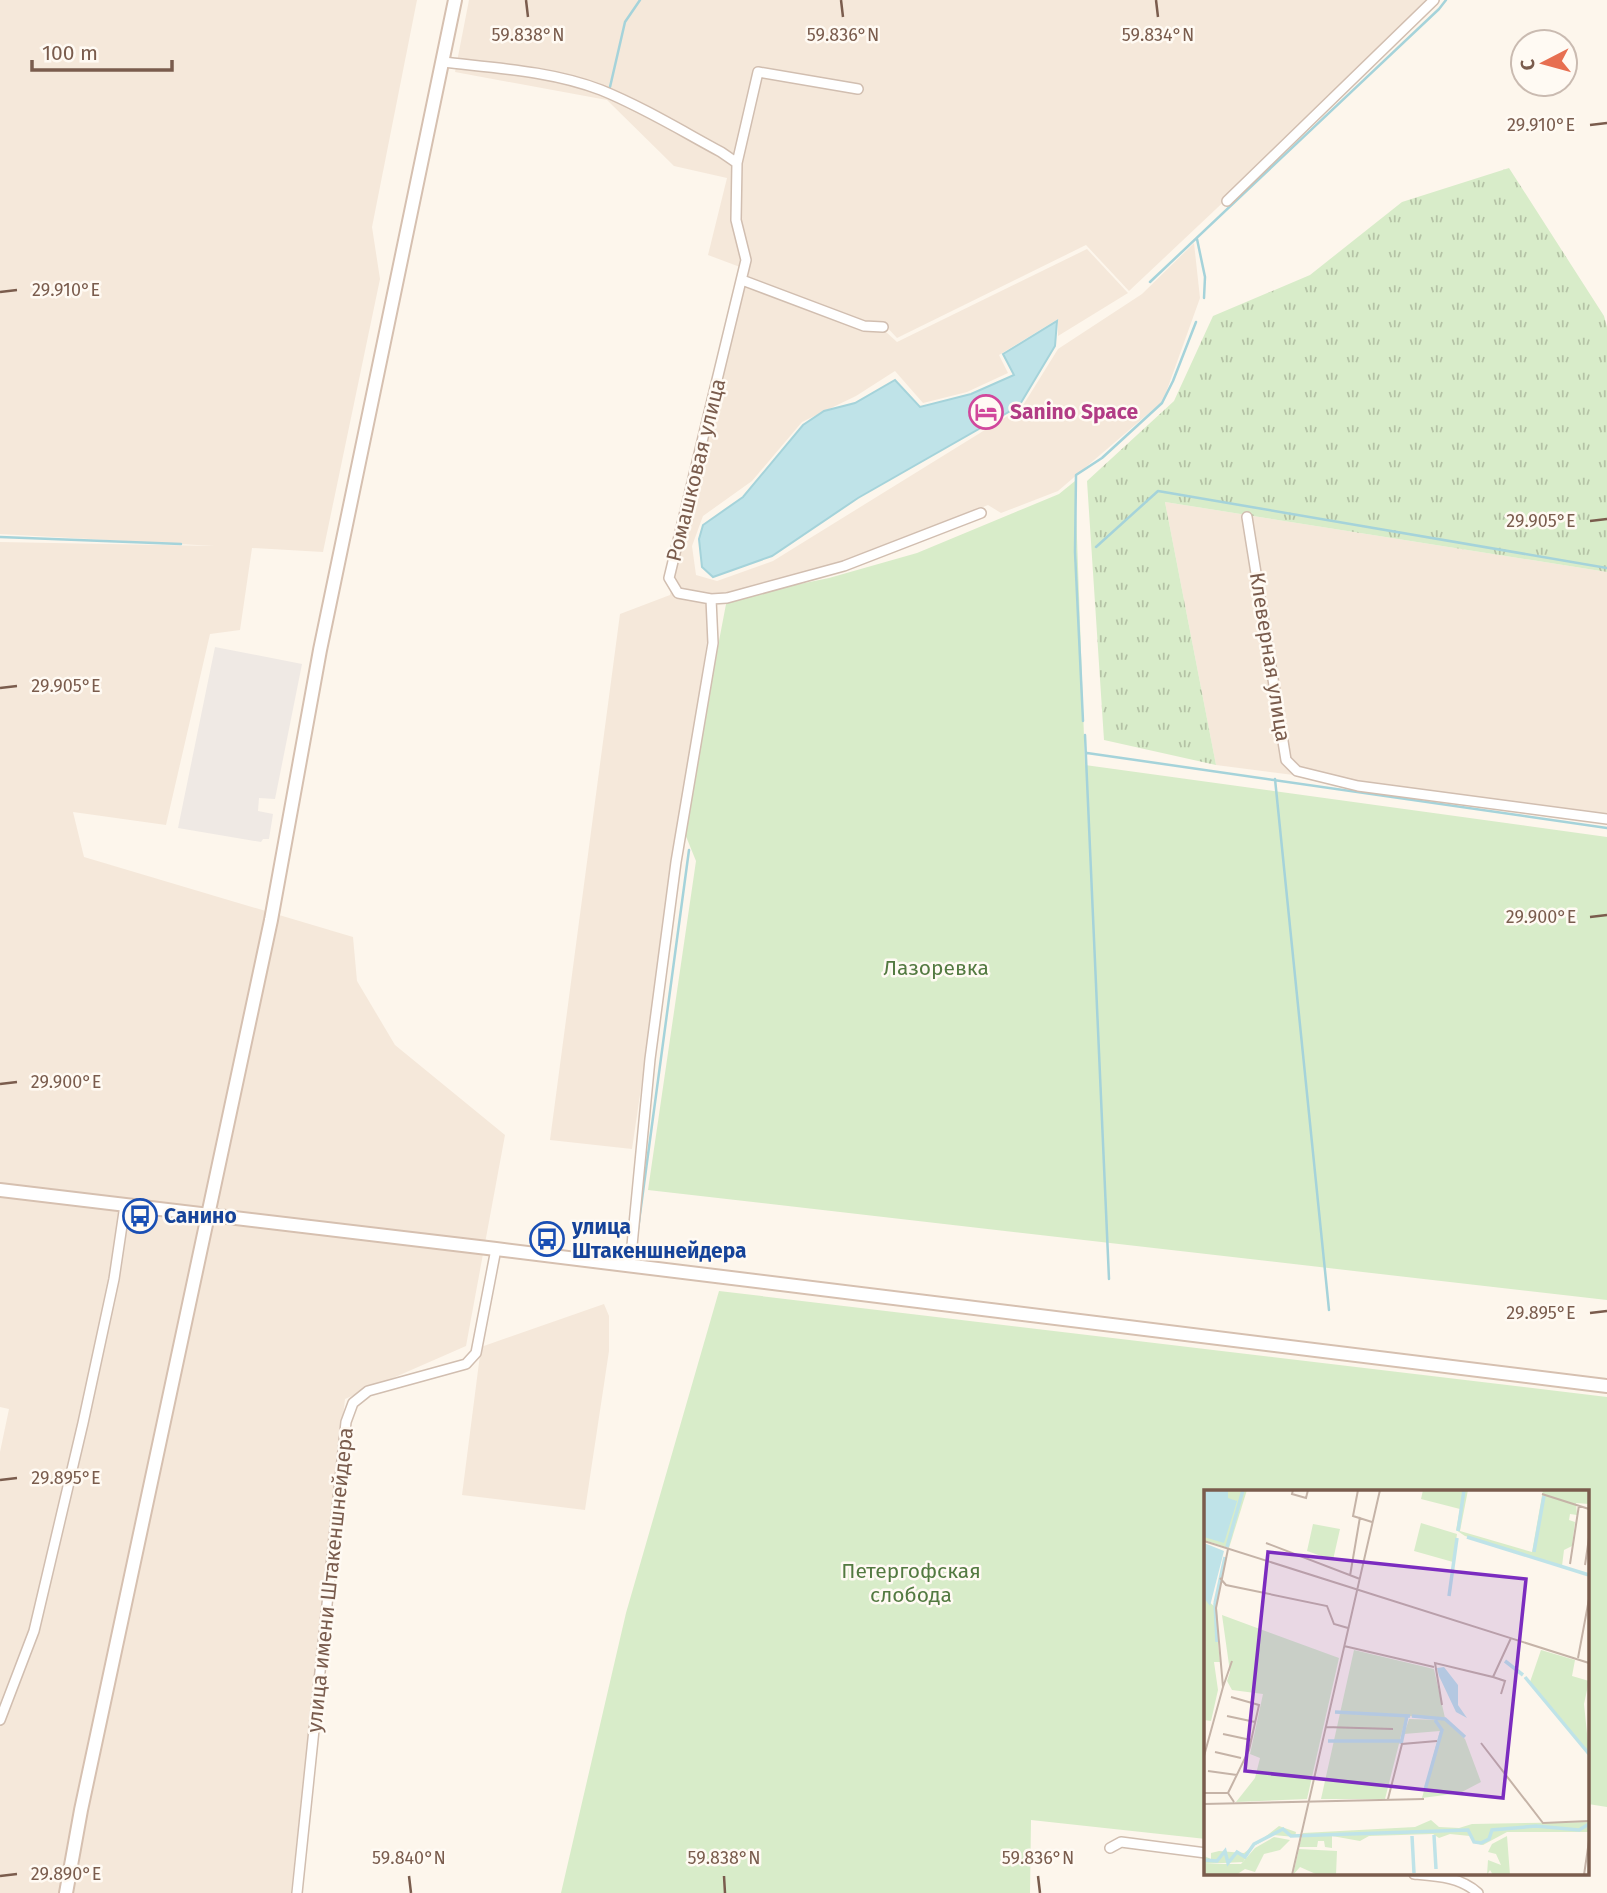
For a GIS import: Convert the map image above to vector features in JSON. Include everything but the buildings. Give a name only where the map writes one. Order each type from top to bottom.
[{"type":"street","points":[[66,1893],[81,1810],[271,920],[320,650],[455,0]]},
{"type":"street","points":[[1227,201],[1434,0]]},
{"type":"street","points":[[443,62],[493,66],[562,79],[599,90],[737,163]]},
{"type":"street","name":"Ромашковая улица","points":[[858,89],[758,72],[737,163],[736,220],[746,260],[669,578],[678,593],[711,599],[727,598],[844,566],[981,513]]},
{"type":"street","points":[[742,280],[864,326],[883,327]]},
{"type":"street","name":"Клеверная улица","points":[[1247,517],[1286,760],[1297,771],[1358,786],[1607,819]]},
{"type":"street","points":[[630,1266],[650,1059],[676,862],[713,643],[711,599]]},
{"type":"street","points":[[0,1190],[1607,1387]]},
{"type":"street","points":[[0,1720],[34,1631],[114,1279],[125,1205]]},
{"type":"street","name":"улица имени Штакеншнейдера","points":[[297,1893],[346,1422],[353,1403],[368,1391],[466,1364],[476,1353],[496,1249]]},
{"type":"street","points":[[1110,1848],[1121,1842],[1204,1853]]},
{"type":"street","points":[[1431,1876],[1456,1879],[1478,1893]]},
{"type":"shaded area","name":"Санино","points":[[0,0],[417,0],[372,227],[380,279],[323,552],[252,548],[240,630],[210,634],[166,825],[73,812],[84,857],[353,937],[357,981],[395,1045],[505,1135],[466,1346],[345,1399],[291,1893],[0,1893],[0,1452],[9,1409],[0,1407],[0,542],[215,546],[0,534]]},
{"type":"shaded area","points":[[469,0],[1438,0],[1129,291],[1086,245],[897,338],[884,324],[864,323],[737,278],[740,267],[708,255],[727,178],[674,166],[607,100],[455,72]]},
{"type":"shaded area","points":[[1194,243],[1200,298],[1163,401],[1058,491],[1001,513],[988,505],[842,564],[708,602],[707,641],[632,1149],[550,1140],[620,614],[670,595],[744,284],[864,329],[885,331],[897,342],[1087,249],[1128,293],[1058,336],[1058,319],[999,355],[1008,373],[967,392],[923,403],[895,371],[856,396],[802,422],[752,481],[703,516],[692,546],[696,575],[717,581],[773,561],[1022,407],[1058,349],[1142,294]]},
{"type":"shaded area","points":[[1165,502],[1607,572],[1607,815],[1216,765]]},
{"type":"shaded area","points":[[215,647],[302,664],[275,799],[259,798],[258,811],[273,814],[269,839],[263,839],[261,842],[178,828]]},
{"type":"shaded area","points":[[604,1304],[609,1316],[609,1351],[585,1510],[462,1495],[481,1347]]},
{"type":"green space","points":[[1509,168],[1604,316],[1607,327],[1607,572],[1165,502],[1216,765],[1104,740],[1087,481],[1174,401],[1213,316],[1310,275],[1402,202]]},
{"type":"green space","name":"Лазоревка","points":[[1075,481],[1085,765],[1607,837],[1607,1300],[648,1190],[696,861],[683,829],[727,599],[829,578],[917,553],[1059,494]]},
{"type":"green space","name":"Петергофская слобода","points":[[719,1291],[1607,1397],[1607,1807],[1590,1804],[1590,1490],[1204,1490],[1204,1839],[1031,1820],[1030,1893],[561,1893],[626,1613]]},
{"type":"water","points":[[1057,321],[1055,346],[1019,406],[858,498],[772,556],[713,577],[702,567],[699,539],[703,525],[743,497],[803,425],[824,411],[855,403],[895,380],[920,407],[971,394],[1014,375],[1003,354]]},
{"type":"waterway","points":[[610,87],[625,22],[640,0]]},
{"type":"waterway","points":[[1150,282],[1446,0]]},
{"type":"waterway","points":[[1197,239],[1205,277],[1204,298]]},
{"type":"waterway","points":[[1083,721],[1075,552],[1076,475],[1102,458],[1162,403],[1196,322]]},
{"type":"waterway","points":[[1096,547],[1158,491],[1607,568]]},
{"type":"waterway","points":[[0,537],[181,544]]},
{"type":"waterway","points":[[1085,735],[1109,1279]]},
{"type":"waterway","points":[[1087,753],[1607,828]]},
{"type":"waterway","points":[[1275,779],[1329,1310]]},
{"type":"waterway","points":[[638,1229],[689,850]]},
{"type":"place","name":"Sanino Space","points":[[986,412]]},
{"type":"place","name":"Санино","points":[[140,1216]]},
{"type":"place","name":"улица Штакеншнейдера","points":[[547,1239]]}]
